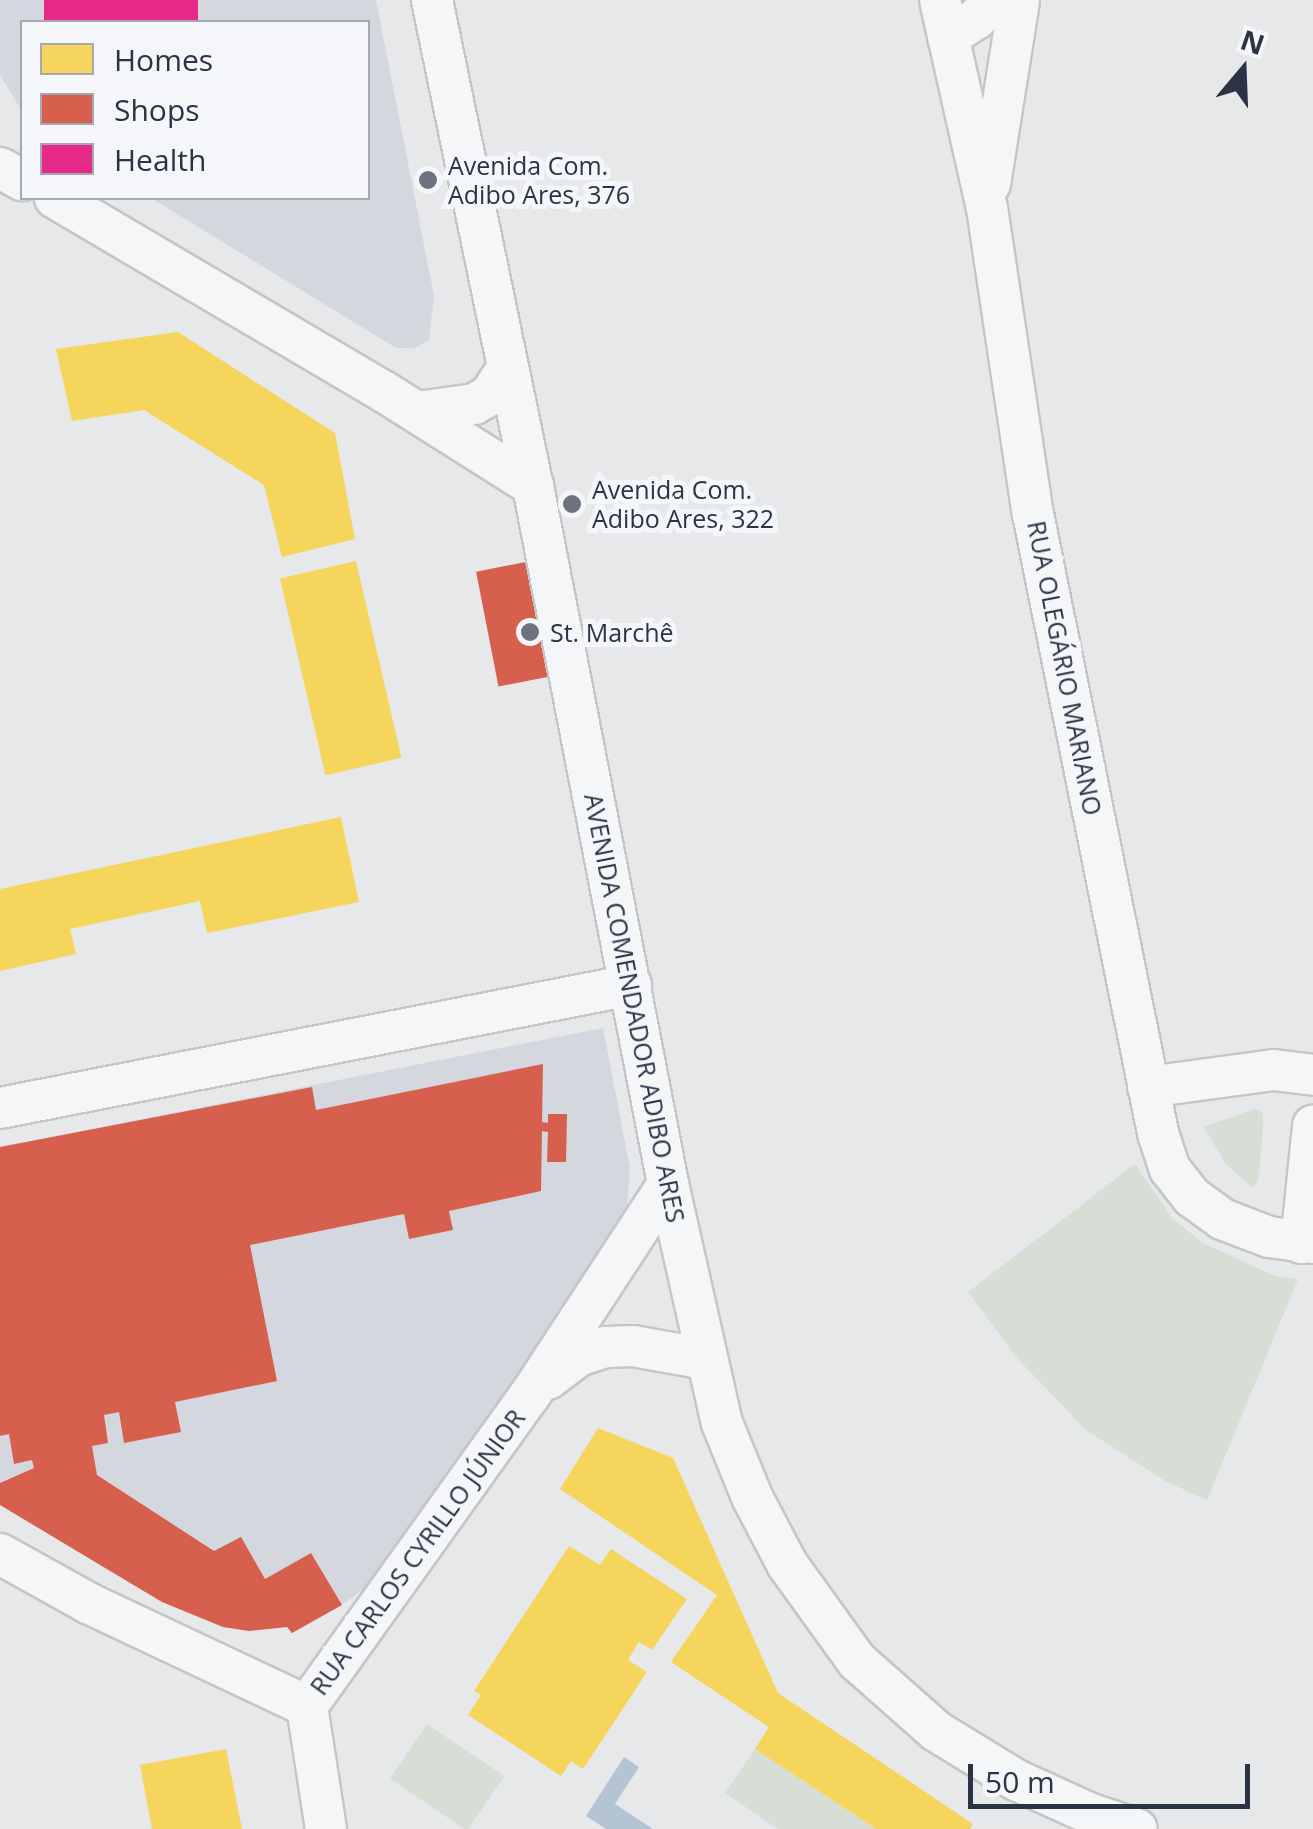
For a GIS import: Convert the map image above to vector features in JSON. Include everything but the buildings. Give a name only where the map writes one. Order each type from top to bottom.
[{"type":"street","name":"AVENIDA COMENDADOR ADIBO ARES","points":[[432,0],[533,486],[668,1184],[722,1423],[752,1497],[787,1564],[858,1661],[936,1731],[1016,1780],[1091,1814],[1137,1829]]},
{"type":"street","points":[[944,18],[976,19],[995,0]]},
{"type":"street","points":[[987,208],[1019,0]]},
{"type":"street","name":"RUA OLEGÁRIO MARIANO","points":[[944,18],[987,208],[1033,514],[1148,1087],[1170,1168],[1192,1197],[1248,1230],[1307,1243]]},
{"type":"street","points":[[58,200],[418,412],[533,486]]},
{"type":"street","points":[[418,412],[474,404],[490,395],[508,367]]},
{"type":"street","points":[[0,1108],[631,985]]},
{"type":"street","points":[[1148,1087],[1274,1070],[1313,1075]]},
{"type":"street","points":[[1307,1243],[1313,1126]]},
{"type":"street","name":"RUA CARLOS CYRILLO JÚNIOR","points":[[326,1829],[307,1706],[374,1619],[530,1395],[668,1184]]},
{"type":"street","name":"RUA CARLOS CYRILLO JÚNIOR","points":[[530,1395],[578,1356],[606,1347],[633,1346],[706,1359]]},
{"type":"street","points":[[0,1554],[88,1603],[307,1706]]},
{"type":"shaded area","points":[[0,0],[376,0],[434,296],[429,340],[415,348],[396,348],[154,200],[370,200],[370,20],[20,20],[20,108],[0,75]]},
{"type":"shaded area","points":[[603,1028],[630,1168],[627,1209],[620,1228],[374,1580],[352,1598],[292,1633],[287,1627],[249,1631],[223,1627],[162,1602],[0,1505],[0,1147]]},
{"type":"shaded area","points":[[1254,1109],[1263,1113],[1263,1128],[1258,1182],[1251,1187],[1225,1163],[1204,1127]]},
{"type":"shaded area","points":[[1135,1164],[1172,1218],[1203,1243],[1277,1277],[1298,1279],[1207,1500],[1167,1482],[1086,1430],[1016,1357],[968,1292]]},
{"type":"shaded area","points":[[427,1724],[504,1776],[468,1829],[390,1779]]},
{"type":"shaded area","points":[[755,1749],[876,1829],[778,1829],[725,1793]]},
{"type":"water","points":[[624,1757],[639,1767],[615,1804],[653,1829],[606,1829],[586,1816]]},
{"type":"place","name":"Avenida Com. Adibo Ares, 376","points":[[428,180]]},
{"type":"place","name":"Avenida Com. Adibo Ares, 322","points":[[572,504]]},
{"type":"place","name":"St. Marchê","points":[[530,632]]}]
